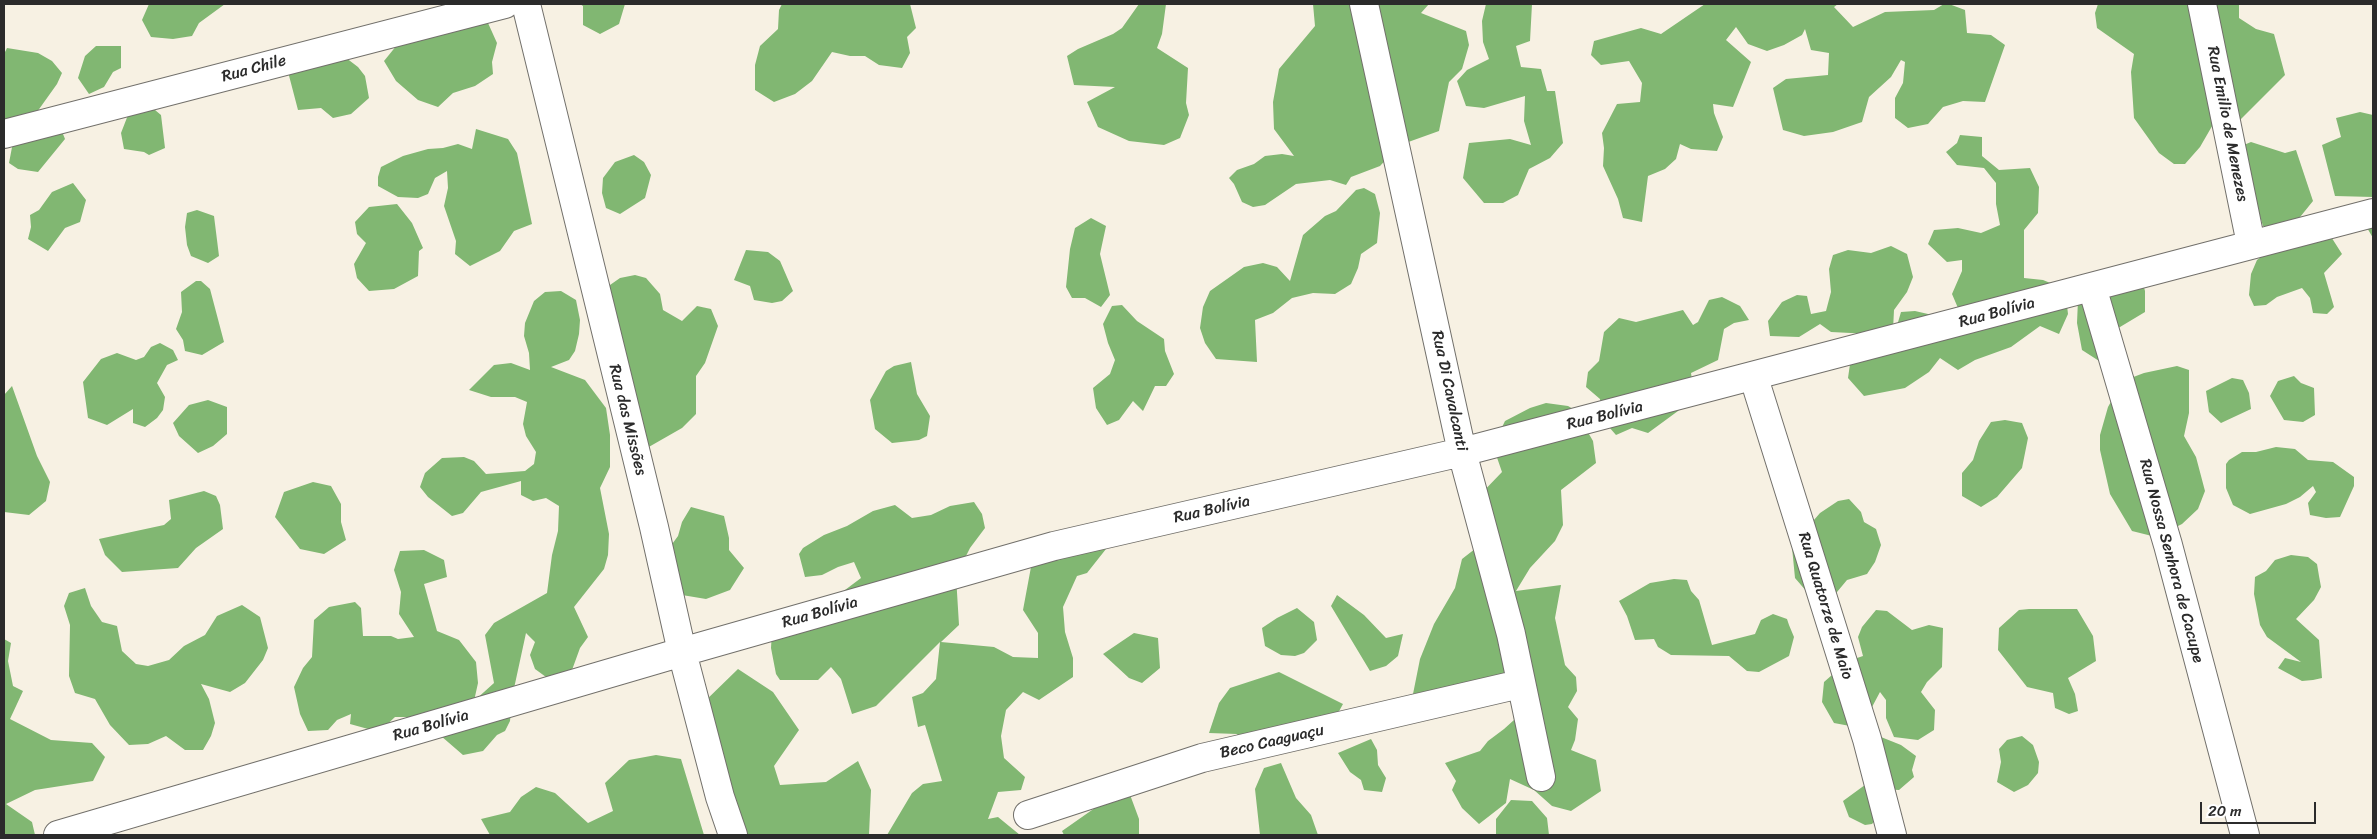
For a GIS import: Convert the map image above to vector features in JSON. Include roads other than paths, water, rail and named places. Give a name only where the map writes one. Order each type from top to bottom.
[{"type":"street","name":"Rua Chile","points":[[4,134],[505,4]]},
{"type":"street","name":"Rua das Missões","points":[[526,4],[654,526],[682,652],[720,796],[734,835]]},
{"type":"street","name":"Rua Di Cavalcanti","points":[[1364,4],[1462,452],[1511,634],[1541,777]]},
{"type":"street","name":"Rua Emilio de Menezes","points":[[2202,4],[2251,244]]},
{"type":"street","name":"Rua Bolívia","points":[[58,835],[682,652],[1054,546],[1462,452],[1754,378],[2373,213]]},
{"type":"street","name":"Rua Nossa Senhora de Cacupe","points":[[2092,288],[2168,545],[2245,835]]},
{"type":"street","name":"Rua Quatorze de Maio","points":[[1754,378],[1867,739],[1892,835]]},
{"type":"street","name":"Beco Caaguaçu","points":[[1028,815],[1202,758],[1520,684]]}]
